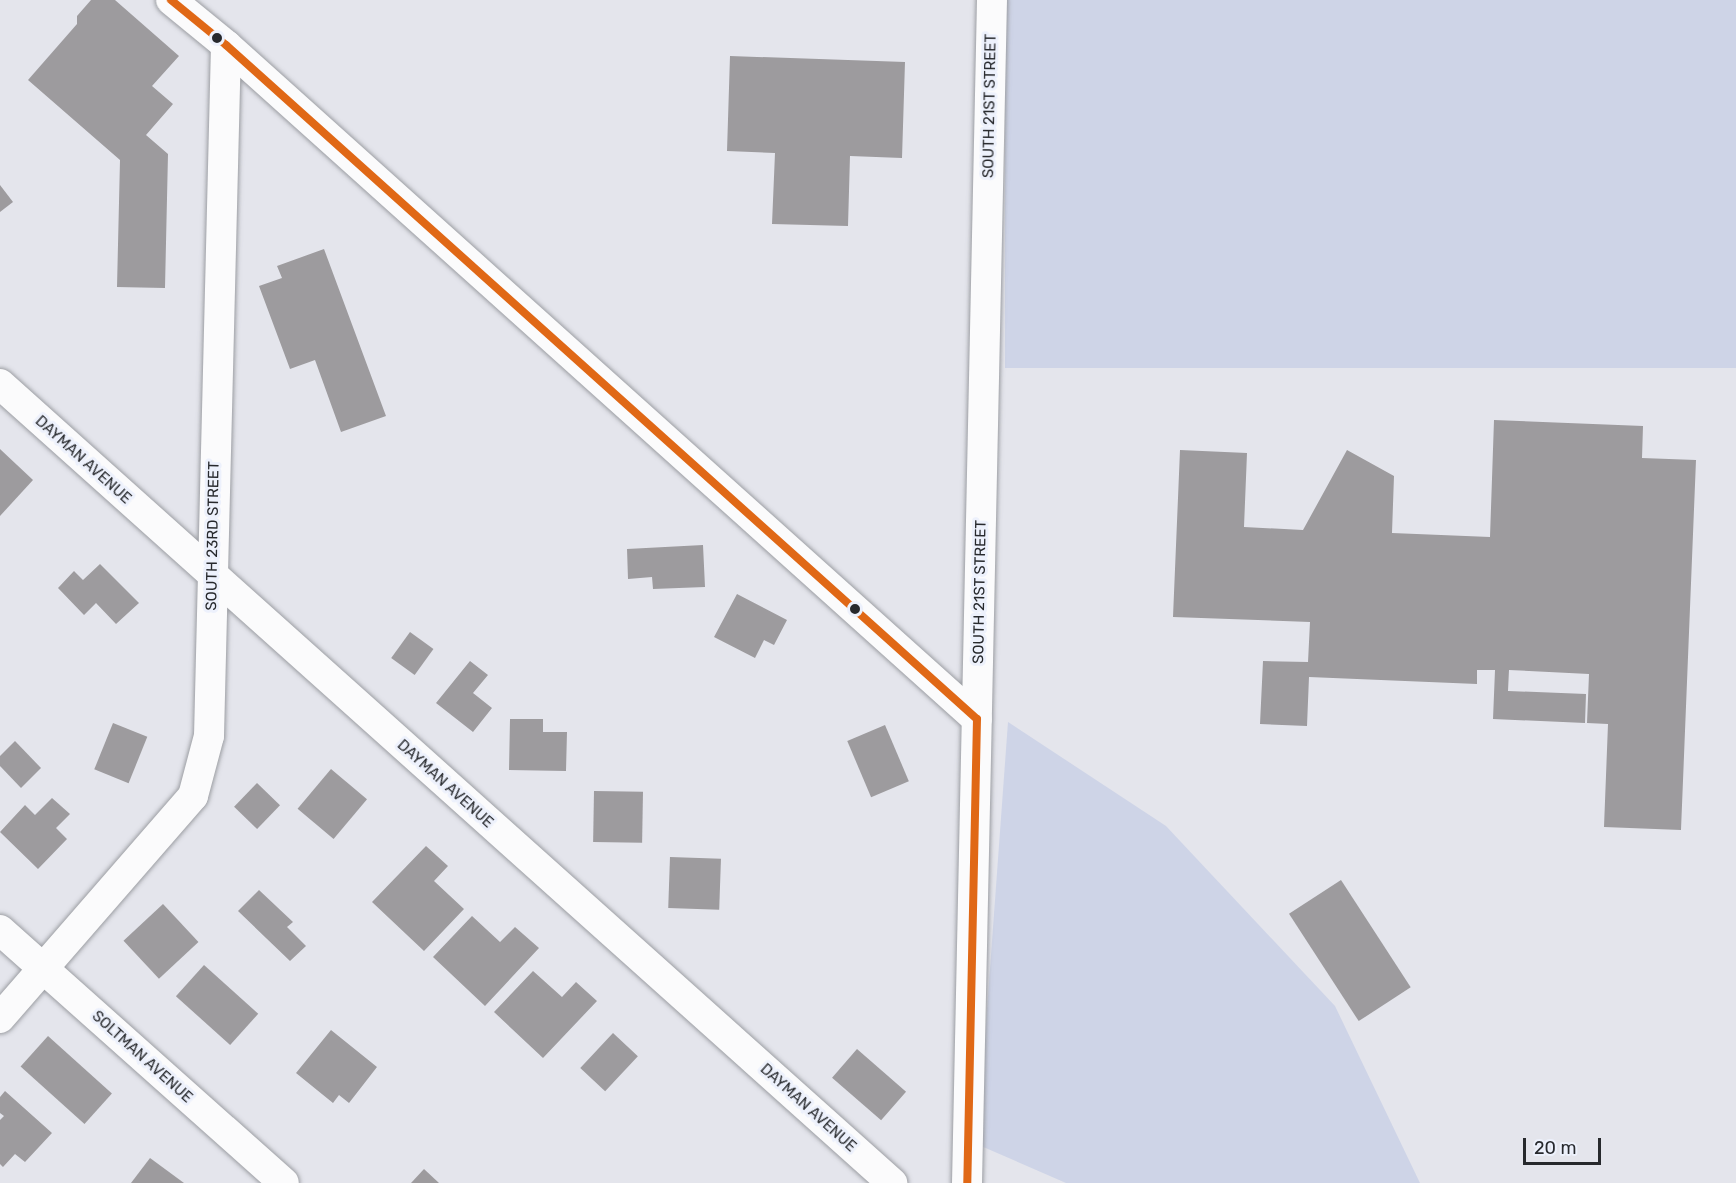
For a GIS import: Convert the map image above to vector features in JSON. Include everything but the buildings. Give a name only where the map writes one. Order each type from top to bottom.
[{"type":"street","points":[[171,0],[225,45],[977,719]]},
{"type":"street","name":"SOUTH 21ST STREET","points":[[967,1183],[992,0]]},
{"type":"street","name":"SOUTH 23RD STREET","points":[[0,1018],[193,796],[209,736],[225,45]]},
{"type":"street","name":"DAYMAN AVENUE","points":[[0,384],[892,1183]]},
{"type":"street","name":"SOLTMAN AVENUE","points":[[0,930],[284,1183]]},
{"type":"shaded area","points":[[1005,0],[1736,0],[1736,368],[1005,368]]},
{"type":"shaded area","points":[[1008,722],[1166,826],[1335,1006],[1420,1183],[1066,1183],[981,1146],[983,1065]]},
{"type":"transit line","points":[[171,0],[226,45],[977,719],[967,1183]]}]
